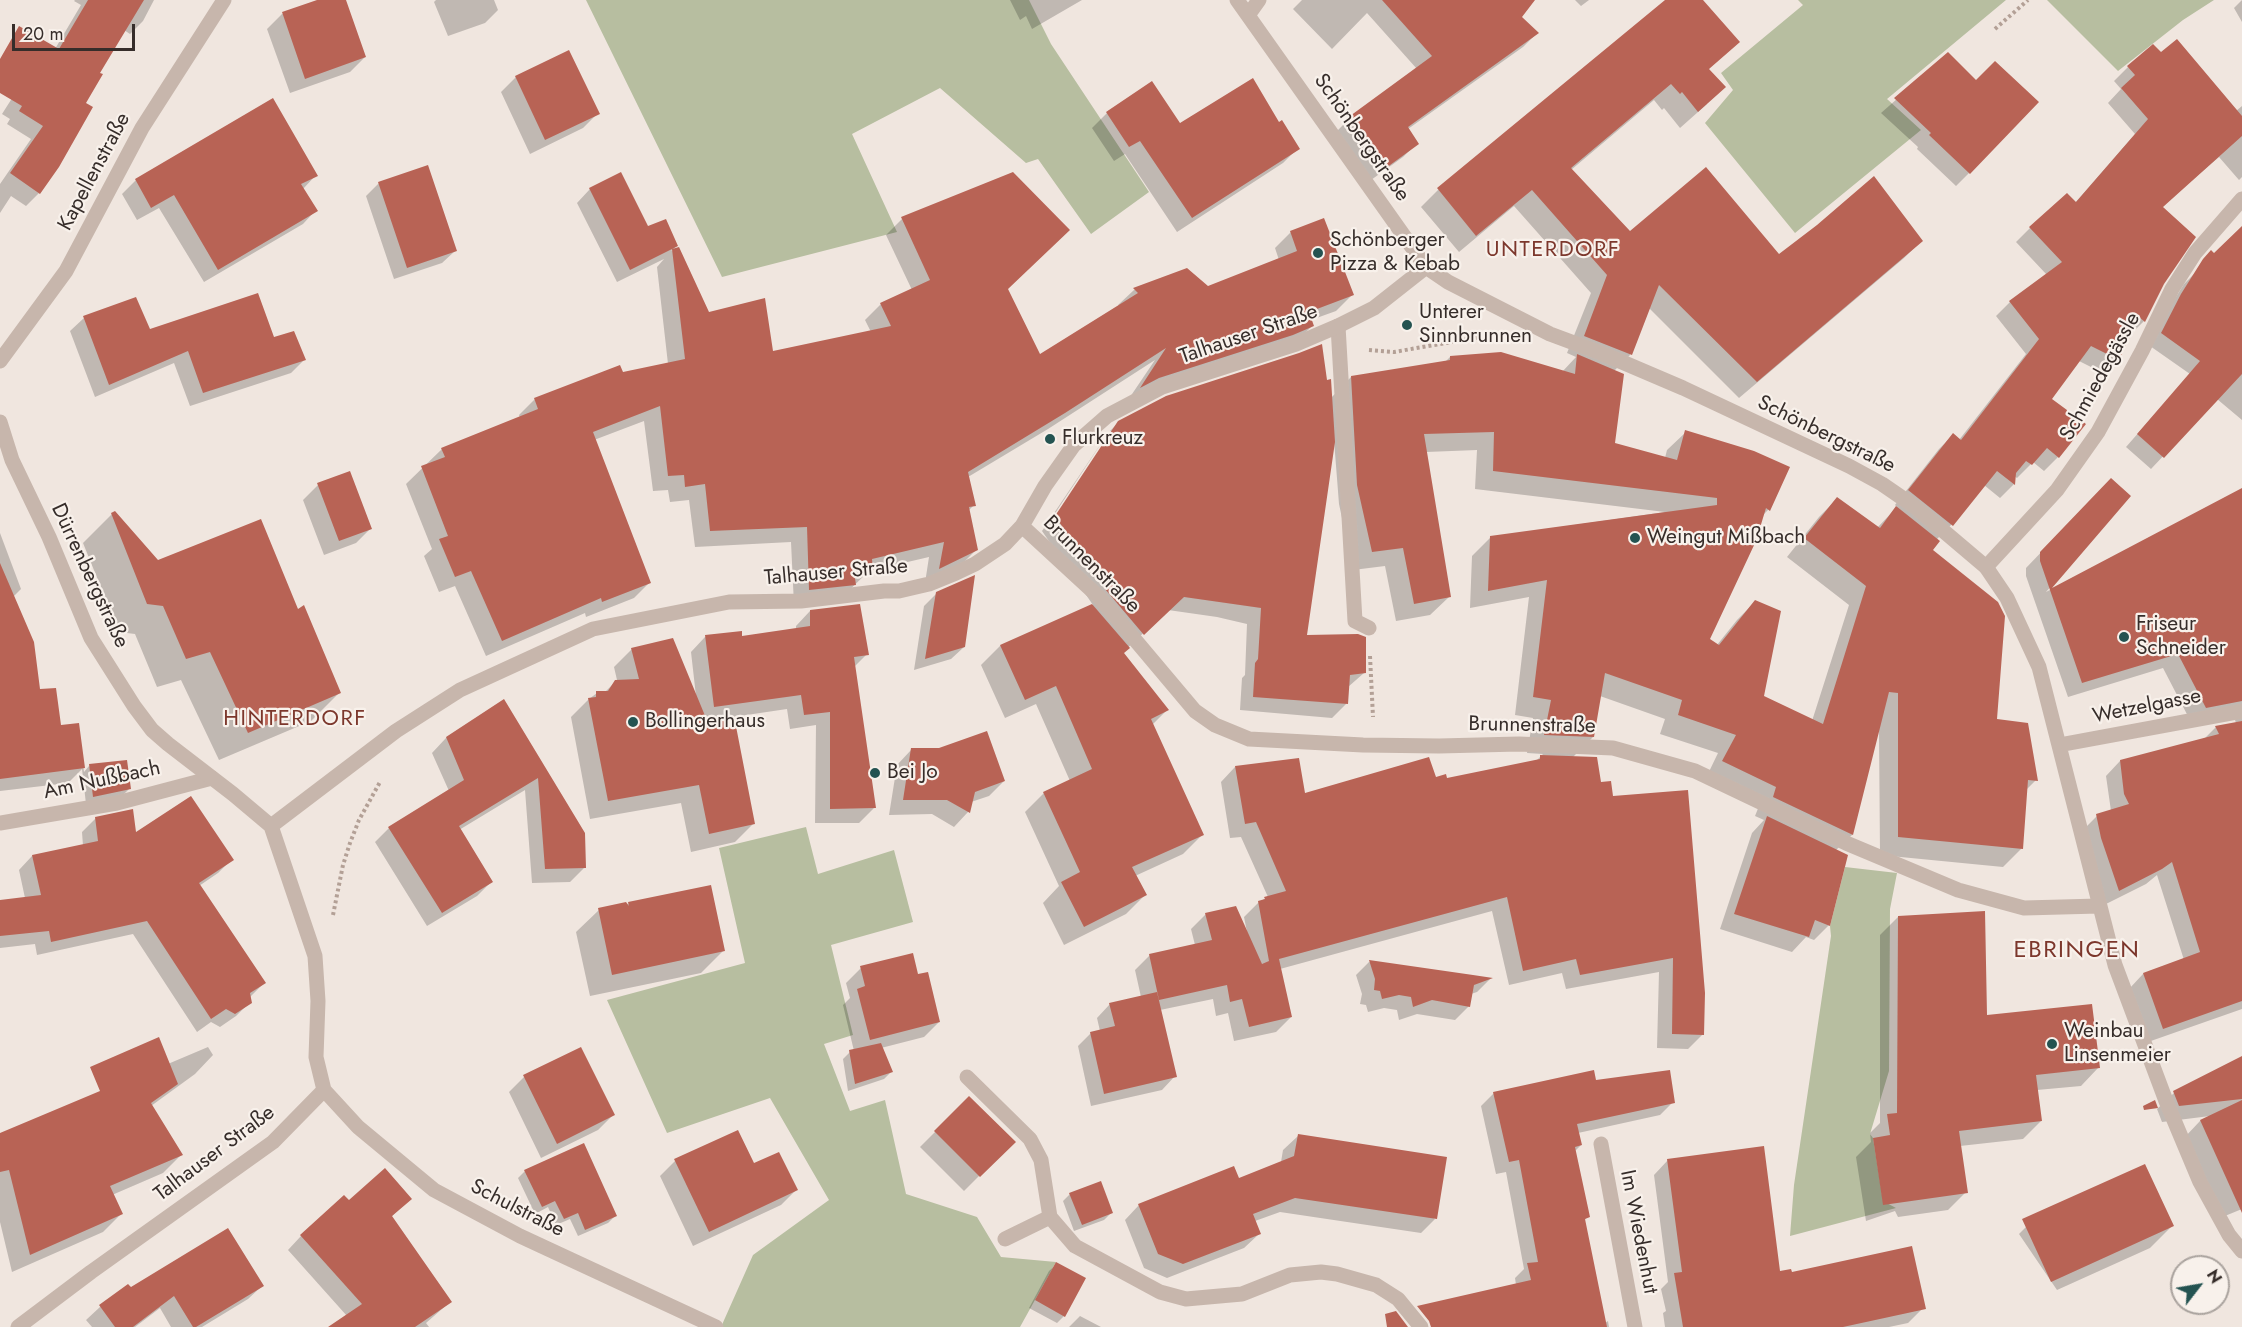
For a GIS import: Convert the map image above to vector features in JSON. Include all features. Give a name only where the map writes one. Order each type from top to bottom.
[{"type":"street","name":"Kapellenstraße","points":[[0,361],[66,271],[142,128],[224,0]]},
{"type":"street","name":"Schönbergstraße","points":[[1237,0],[1426,267],[1448,282],[1550,334],[1683,388],[1849,466],[1882,484],[1914,506],[1986,567],[2007,598],[2039,667],[2115,965],[2166,1101],[2200,1182],[2236,1233],[2242,1251]]},
{"type":"street","points":[[1249,14],[1260,0]]},
{"type":"street","name":"Schmiedegässle","points":[[1986,567],[2057,490],[2098,432],[2178,280],[2195,253],[2242,199]]},
{"type":"street","name":"Talhauser Straße","points":[[271,826],[387,738],[460,690],[593,629],[729,602],[801,601],[899,591],[919,586],[975,564],[1005,544],[1022,526],[1045,486],[1074,445],[1107,416],[1162,387],[1296,344],[1338,326],[1374,308],[1426,267]]},
{"type":"street","points":[[1338,326],[1355,621],[1369,628]]},
{"type":"street","name":"Dürrenbergstraße","points":[[0,422],[12,460],[49,537],[96,648],[134,706],[152,730],[271,826]]},
{"type":"street","name":"Brunnenstraße","points":[[1022,526],[1099,597],[1195,711],[1215,725],[1250,740],[1375,745],[1519,744],[1613,748],[1695,771],[1846,843],[1958,890],[2024,908],[2099,906]]},
{"type":"street","name":"Wetzelgasse","points":[[2060,745],[2242,711]]},
{"type":"street","name":"Am Nußbach","points":[[0,823],[117,803],[212,778]]},
{"type":"street","points":[[271,826],[315,956],[318,1001],[316,1057],[324,1090]]},
{"type":"street","points":[[967,1077],[1030,1139],[1041,1160],[1050,1217],[1075,1246],[1160,1292],[1186,1299],[1242,1294],[1290,1275],[1322,1272],[1336,1274],[1376,1285],[1398,1299],[1422,1327]]},
{"type":"street","name":"Talhauser Straße","points":[[18,1327],[273,1142],[324,1090]]},
{"type":"street","name":"Schulstraße","points":[[324,1090],[358,1127],[434,1190],[520,1236],[716,1327]]},
{"type":"street","name":"Im Wiedenhut","points":[[1601,1144],[1635,1327]]},
{"type":"street","points":[[1005,1239],[1050,1217]]},
{"type":"path","points":[[1995,29],[2028,0]]},
{"type":"path","points":[[1338,326],[1358,350],[1395,352],[1494,336]]},
{"type":"path","points":[[1370,676],[1375,745]]},
{"type":"path","points":[[315,956],[333,920],[343,865],[350,843],[359,820],[385,771],[387,738]]},
{"type":"green space","points":[[586,0],[1029,0],[1051,44],[1149,192],[1091,234],[1038,159],[1026,163],[940,88],[852,134],[897,232],[722,277]]},
{"type":"green space","points":[[1798,0],[2006,0],[1887,99],[1921,130],[1795,233],[1705,123],[1733,90],[1721,73],[1803,5]]},
{"type":"green space","points":[[2047,0],[2214,0],[2183,20],[2118,71]]},
{"type":"green space","points":[[806,827],[818,874],[894,850],[913,922],[831,945],[853,1035],[824,1044],[850,1111],[885,1100],[906,1194],[977,1217],[1001,1257],[1056,1262],[1020,1327],[721,1327],[753,1255],[829,1200],[770,1098],[667,1133],[607,1000],[745,963],[719,848]]},
{"type":"green space","points":[[1845,867],[1897,873],[1890,909],[1889,1071],[1870,1134],[1873,1138],[1883,1201],[1896,1208],[1790,1236],[1794,1185],[1831,936],[1830,926]]},
{"type":"building","points":[[88,0],[144,0],[100,73],[103,74],[86,103],[93,107],[59,167],[40,194],[10,173],[43,126],[19,111],[22,106],[0,93],[0,59],[19,26],[59,49]]},
{"type":"building","points":[[317,0],[346,0],[366,57],[305,79],[282,12]]},
{"type":"building","points":[[1382,0],[1535,0],[1522,17],[1539,33],[1408,127],[1419,144],[1386,168],[1350,116],[1432,56]]},
{"type":"building","points":[[1665,0],[1703,0],[1740,42],[1709,69],[1726,87],[1698,112],[1682,92],[1680,94],[1671,84],[1571,168],[1630,231],[1706,167],[1779,254],[1874,176],[1923,241],[1757,382],[1659,285],[1632,355],[1584,336],[1607,275],[1532,190],[1476,236],[1437,188]]},
{"type":"building","points":[[2177,39],[2242,116],[2242,136],[2163,207],[2196,237],[2164,284],[2145,322],[2139,317],[2119,360],[2091,346],[2052,399],[2086,424],[2059,458],[2047,448],[2032,465],[2026,461],[2016,473],[2015,485],[1997,471],[1953,526],[1908,490],[1953,433],[1961,440],[2039,339],[2009,301],[2062,262],[2029,227],[2067,193],[2076,202],[2148,119],[2121,88],[2135,75],[2127,66],[2153,44],[2161,52]]},
{"type":"building","points":[[569,50],[600,114],[545,140],[515,76]]},
{"type":"building","points":[[1948,52],[1976,80],[1995,61],[2039,102],[1970,174],[1894,98]]},
{"type":"building","points":[[1253,78],[1279,122],[1282,120],[1300,149],[1192,218],[1140,141],[1129,147],[1106,112],[1152,81],[1180,123]]},
{"type":"building","points":[[273,98],[318,176],[301,184],[318,211],[218,270],[174,195],[151,208],[135,179]]},
{"type":"building","points":[[428,165],[457,251],[407,268],[378,182]]},
{"type":"building","points":[[621,172],[648,226],[666,219],[678,246],[630,270],[589,188]]},
{"type":"building","points":[[1013,172],[1070,230],[1008,289],[1040,354],[1138,293],[1133,288],[1187,268],[1208,286],[1297,251],[1290,231],[1324,218],[1354,295],[1309,312],[1314,326],[1293,335],[1159,378],[1140,388],[1166,348],[968,472],[976,506],[969,507],[978,550],[939,569],[944,542],[872,559],[873,569],[854,571],[856,585],[809,590],[807,527],[710,531],[705,484],[685,487],[684,475],[668,476],[660,406],[593,432],[651,583],[602,602],[601,598],[502,641],[471,571],[455,577],[439,539],[448,536],[421,466],[445,457],[441,448],[538,409],[534,398],[620,365],[623,372],[685,359],[672,249],[679,247],[709,312],[765,298],[773,351],[891,326],[880,303],[930,280],[901,217]]},
{"type":"building","points":[[2242,226],[2242,374],[2164,458],[2137,434],[2200,361],[2161,333],[2181,294],[2203,259],[2211,250],[2214,253]]},
{"type":"building","points":[[258,293],[274,337],[294,331],[306,360],[203,393],[188,351],[109,385],[83,316],[136,297],[150,329]]},
{"type":"building","points":[[1322,344],[1327,380],[1331,379],[1335,442],[1307,635],[1358,634],[1366,637],[1366,673],[1350,675],[1348,704],[1253,697],[1261,608],[1184,597],[1144,635],[1105,589],[1055,516],[1118,421],[1166,396]]},
{"type":"building","points":[[1501,352],[1575,374],[1577,354],[1624,374],[1615,443],[1677,460],[1685,430],[1754,451],[1790,467],[1770,511],[1766,508],[1756,541],[1710,639],[1719,645],[1755,600],[1781,611],[1764,696],[1823,724],[1866,586],[1804,538],[1837,497],[1880,528],[1896,506],[1940,541],[1933,550],[1998,602],[2005,616],[1997,719],[2028,723],[2038,781],[2028,780],[2023,849],[1898,837],[1898,693],[1889,692],[1853,835],[1773,797],[1776,787],[1722,761],[1736,735],[1678,715],[1682,700],[1605,673],[1594,737],[1544,735],[1551,700],[1533,697],[1547,580],[1488,591],[1490,536],[1717,505],[1717,498],[1493,471],[1494,432],[1424,434],[1451,597],[1414,604],[1403,548],[1372,552],[1357,485],[1351,376],[1450,360],[1450,356]]},
{"type":"building","points":[[350,471],[372,529],[339,541],[317,483]]},
{"type":"building","points":[[2111,478],[2131,496],[2052,588],[2242,488],[2242,701],[2206,708],[2178,654],[2082,683],[2040,561],[2040,552]]},
{"type":"building","points":[[115,511],[158,560],[261,519],[298,609],[304,605],[341,693],[248,733],[210,652],[186,659],[163,606],[147,604],[111,513]]},
{"type":"building","points":[[0,563],[34,642],[40,689],[56,688],[61,725],[79,723],[85,768],[0,779]]},
{"type":"building","points":[[975,575],[965,647],[925,659],[936,592]]},
{"type":"building","points":[[860,604],[869,655],[854,657],[876,808],[830,809],[830,712],[804,715],[801,695],[714,707],[705,635],[742,631],[742,636],[810,626],[810,610]]},
{"type":"building","points":[[1092,604],[1130,648],[1124,653],[1169,710],[1151,719],[1204,835],[1132,867],[1147,895],[1084,927],[1061,882],[1080,872],[1043,792],[1092,769],[1056,686],[1025,700],[1000,645]]},
{"type":"building","points":[[673,638],[708,723],[734,716],[755,824],[709,834],[699,785],[608,801],[588,698],[596,697],[596,691],[608,691],[615,680],[639,679],[631,648]]},
{"type":"building","points":[[504,699],[585,833],[586,868],[545,869],[538,778],[459,826],[493,882],[442,913],[388,827],[464,780],[446,737]]},
{"type":"building","points":[[2242,721],[2242,1001],[2163,1029],[2143,973],[2200,952],[2172,862],[2119,891],[2101,838],[2096,814],[2129,804],[2124,794],[2120,760],[2219,734],[2215,726]]},
{"type":"building","points":[[987,731],[1005,781],[975,792],[970,813],[947,800],[903,800],[911,748],[939,748]]},
{"type":"building","points":[[1540,755],[1597,757],[1601,782],[1611,781],[1613,796],[1688,790],[1705,993],[1704,1035],[1672,1034],[1673,958],[1580,975],[1576,959],[1523,971],[1507,897],[1279,959],[1292,1017],[1249,1027],[1242,999],[1230,1002],[1227,985],[1159,1000],[1149,954],[1212,940],[1205,913],[1236,906],[1262,964],[1269,961],[1258,901],[1286,891],[1256,822],[1245,824],[1235,766],[1299,758],[1305,793],[1429,757],[1436,777],[1446,774],[1447,778],[1540,759]]},
{"type":"building","points":[[127,760],[131,789],[93,797],[89,764]]},
{"type":"building","points":[[191,796],[234,860],[199,883],[266,983],[250,993],[252,1003],[235,1014],[226,1009],[211,1019],[147,921],[51,942],[49,931],[0,936],[0,900],[41,895],[32,855],[98,841],[95,817],[133,809],[136,832]]},
{"type":"building","points":[[1767,816],[1848,855],[1830,926],[1815,920],[1809,937],[1734,914]]},
{"type":"building","points":[[711,885],[725,951],[612,975],[598,908],[626,902],[629,906],[628,902]]},
{"type":"building","points":[[1985,911],[1987,1015],[2092,1004],[2100,1068],[2036,1075],[2042,1121],[1959,1131],[1968,1193],[1883,1205],[1873,1138],[1890,1135],[1887,1114],[1897,1113],[1898,916]]},
{"type":"building","points":[[913,953],[918,974],[928,972],[940,1022],[870,1040],[857,989],[865,986],[860,966]]},
{"type":"building","points":[[1369,960],[1493,978],[1474,985],[1470,1007],[1432,1000],[1413,1007],[1411,997],[1399,995],[1382,999],[1380,991],[1374,990],[1375,979]]},
{"type":"building","points":[[1157,992],[1177,1077],[1104,1094],[1090,1032],[1115,1026],[1109,1003]]},
{"type":"building","points":[[159,1037],[178,1084],[151,1103],[183,1155],[110,1186],[123,1214],[30,1255],[9,1170],[0,1172],[0,1133],[100,1091],[90,1067]]},
{"type":"building","points":[[881,1043],[893,1072],[855,1084],[849,1050]]},
{"type":"building","points":[[581,1047],[615,1115],[557,1144],[523,1075]]},
{"type":"building","points":[[2242,1056],[2242,1099],[2179,1106],[2173,1091]]},
{"type":"building","points":[[1594,1070],[1596,1080],[1670,1070],[1675,1103],[1577,1124],[1582,1145],[1575,1147],[1590,1217],[1585,1219],[1607,1327],[1431,1327],[1417,1306],[1531,1280],[1527,1263],[1538,1262],[1519,1160],[1509,1162],[1493,1092]]},
{"type":"building","points":[[969,1096],[1016,1142],[980,1177],[934,1131]]},
{"type":"building","points":[[2155,1100],[2158,1108],[2144,1110],[2143,1106]]},
{"type":"building","points":[[2242,1100],[2242,1213],[2200,1120]]},
{"type":"building","points":[[738,1130],[754,1163],[779,1152],[798,1190],[709,1232],[674,1159]]},
{"type":"building","points":[[1298,1134],[1447,1157],[1437,1219],[1295,1198],[1253,1214],[1261,1234],[1183,1264],[1158,1254],[1138,1204],[1234,1166],[1239,1178],[1294,1156]]},
{"type":"building","points":[[584,1143],[617,1216],[585,1230],[578,1213],[564,1219],[555,1201],[542,1207],[524,1170]]},
{"type":"building","points":[[1764,1146],[1780,1271],[1791,1269],[1792,1272],[1912,1246],[1926,1309],[1843,1327],[1683,1327],[1674,1273],[1682,1272],[1667,1159]]},
{"type":"building","points":[[2145,1164],[2174,1226],[2051,1282],[2022,1219]]},
{"type":"building","points":[[385,1168],[412,1199],[392,1216],[452,1302],[415,1327],[328,1327],[362,1304],[300,1235],[344,1195],[349,1200]]},
{"type":"building","points":[[1101,1181],[1113,1213],[1082,1225],[1069,1193]]},
{"type":"building","points":[[228,1228],[264,1286],[196,1327],[193,1327],[174,1296],[133,1327],[115,1327],[99,1305],[128,1284],[131,1287]]},
{"type":"building","points":[[1056,1262],[1086,1278],[1065,1317],[1035,1300]]},
{"type":"building","points":[[1396,1311],[1408,1327],[1387,1327],[1385,1314]]},
{"type":"place","name":"Schönberger Pizza & Kebab","points":[[1318,253]]},
{"type":"place","name":"Unterer Sinnbrunnen","points":[[1407,325]]},
{"type":"place","name":"Flurkreuz","points":[[1050,439]]},
{"type":"place","name":"Weingut Mißbach","points":[[1635,538]]},
{"type":"place","name":"Friseur Schneider","points":[[2124,637]]},
{"type":"place","name":"Bollingerhaus","points":[[633,722]]},
{"type":"place","name":"Bei Jo","points":[[875,773]]},
{"type":"place","name":"Weinbau Linsenmeier","points":[[2052,1044]]},
{"type":"district","name":"UNTERDORF","points":[[1553,251]]},
{"type":"district","name":"HINTERDORF","points":[[295,720]]},
{"type":"district","name":"EBRINGEN","points":[[2077,951]]}]
